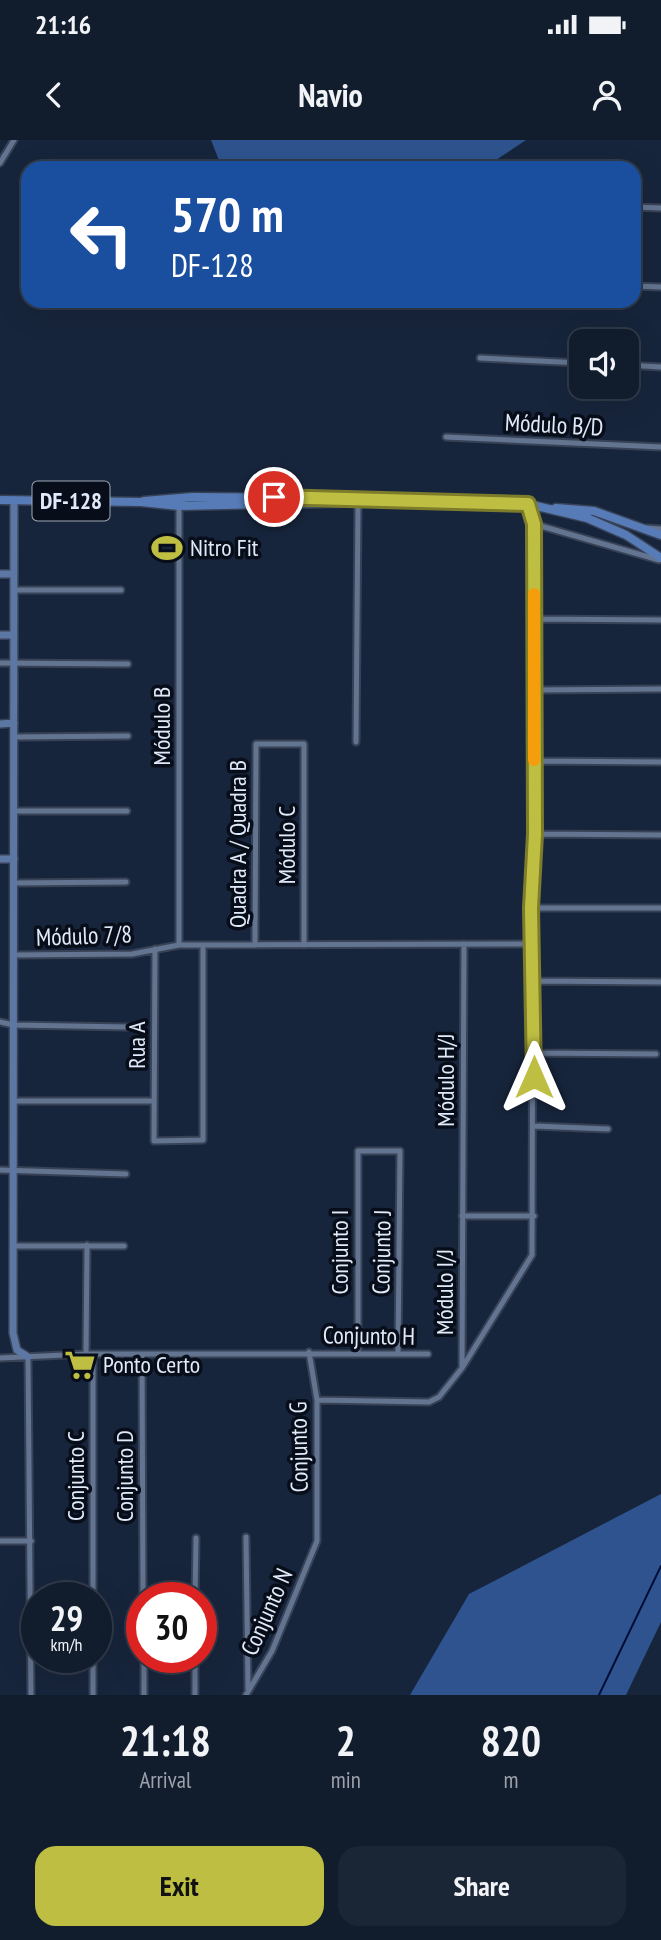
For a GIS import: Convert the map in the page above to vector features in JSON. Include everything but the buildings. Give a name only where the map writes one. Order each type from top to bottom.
[{"type":"main road","name":"DF-128","points":[[141,502],[192,497],[217,501],[313,504],[413,501],[528,504],[553,509],[608,527],[661,559]]},
{"type":"main road","points":[[163,498],[179,506],[192,497]]},
{"type":"main road","name":"DF-128","points":[[0,500],[141,502],[179,506],[217,501],[301,497],[402,498],[413,501]]},
{"type":"main road","points":[[301,497],[313,504]]},
{"type":"main road","name":"DF-128","points":[[553,509],[569,507],[594,511],[645,527],[661,535]]},
{"type":"street","points":[[0,163],[14,140]]},
{"type":"street","points":[[641,207],[661,208]]},
{"type":"street","points":[[641,286],[661,287]]},
{"type":"street","points":[[480,358],[569,362]]},
{"type":"street","points":[[639,366],[661,367]]},
{"type":"street","name":"Módulo B/D","points":[[446,437],[661,447]]},
{"type":"street","points":[[14,500],[14,1344],[28,1357],[32,1695]]},
{"type":"street","points":[[356,742],[358,504]]},
{"type":"street","points":[[317,1400],[429,1402],[439,1396],[462,1368],[532,1255],[534,524],[528,504]]},
{"type":"street","name":"Módulo B","points":[[179,506],[179,945]]},
{"type":"street","points":[[534,524],[661,559]]},
{"type":"street","points":[[645,527],[661,529]]},
{"type":"street","points":[[0,573],[14,574]]},
{"type":"street","points":[[14,590],[121,590]]},
{"type":"street","points":[[533,619],[661,620]]},
{"type":"street","points":[[0,635],[14,635]]},
{"type":"street","points":[[0,663],[128,664]]},
{"type":"street","points":[[534,690],[661,689]]},
{"type":"street","points":[[0,724],[14,723]]},
{"type":"street","points":[[14,737],[128,736]]},
{"type":"street","name":"Módulo C","points":[[256,744],[304,744],[304,945]]},
{"type":"street","name":"Quadra A / Quadra B","points":[[255,945],[256,744]]},
{"type":"street","points":[[534,761],[661,762]]},
{"type":"street","points":[[14,811],[127,811]]},
{"type":"street","points":[[535,834],[661,835]]},
{"type":"street","points":[[0,859],[14,859]]},
{"type":"street","points":[[14,883],[126,882]]},
{"type":"street","points":[[531,908],[661,908]]},
{"type":"street","name":"Módulo H/J","points":[[463,1216],[464,944]]},
{"type":"street","name":"Módulo 7/8","points":[[14,955],[132,954],[179,945],[532,944]]},
{"type":"street","name":"Rua A","points":[[155,950],[154,1141],[203,1140],[203,945]]},
{"type":"street","points":[[534,981],[661,982]]},
{"type":"street","points":[[0,1022],[14,1025],[128,1027]]},
{"type":"street","points":[[534,1053],[656,1054]]},
{"type":"street","points":[[14,1101],[155,1101]]},
{"type":"street","points":[[534,1126],[608,1129]]},
{"type":"street","name":"Conjunto I","points":[[358,1353],[358,1151],[401,1151]]},
{"type":"street","name":"Conjunto J","points":[[398,1354],[401,1151]]},
{"type":"street","points":[[0,1170],[126,1174]]},
{"type":"street","points":[[463,1216],[534,1216]]},
{"type":"street","name":"Módulo I/J","points":[[462,1368],[463,1216]]},
{"type":"street","name":"Conjunto C","points":[[87,1245],[93,1582]]},
{"type":"street","points":[[15,1246],[124,1245]]},
{"type":"street","name":"Conjunto G","points":[[309,1352],[317,1400],[317,1541]]},
{"type":"street","name":"Conjunto H","points":[[0,1358],[90,1354],[428,1354]]},
{"type":"street","name":"Conjunto D","points":[[142,1355],[143,1582]]},
{"type":"street","points":[[246,1537],[247,1694]]},
{"type":"street","points":[[195,1538],[195,1582]]},
{"type":"street","points":[[0,1541],[32,1541]]},
{"type":"street","name":"Conjunto N","points":[[247,1694],[272,1651],[317,1541]]},
{"type":"street","points":[[93,1673],[93,1695]]},
{"type":"street","points":[[144,1673],[144,1695]]},
{"type":"street","points":[[195,1673],[195,1695]]},
{"type":"shaded area","points":[[211,140],[526,140],[494,161],[219,161]]},
{"type":"shaded area","points":[[661,1494],[661,1622],[626,1695],[410,1695],[469,1594]]},
{"type":"waterway","points":[[599,1695],[661,1566]]},
{"type":"slow traffic","points":[[534,594],[534,760]]},
{"type":"place","name":"Nitro Fit","points":[[167,548]]},
{"type":"place","name":"Ponto Certo","points":[[80,1365]]},
{"type":"route","points":[[274,497],[402,498],[413,501],[497,501],[528,504],[534,524],[535,834],[531,908],[534,1077]]}]
